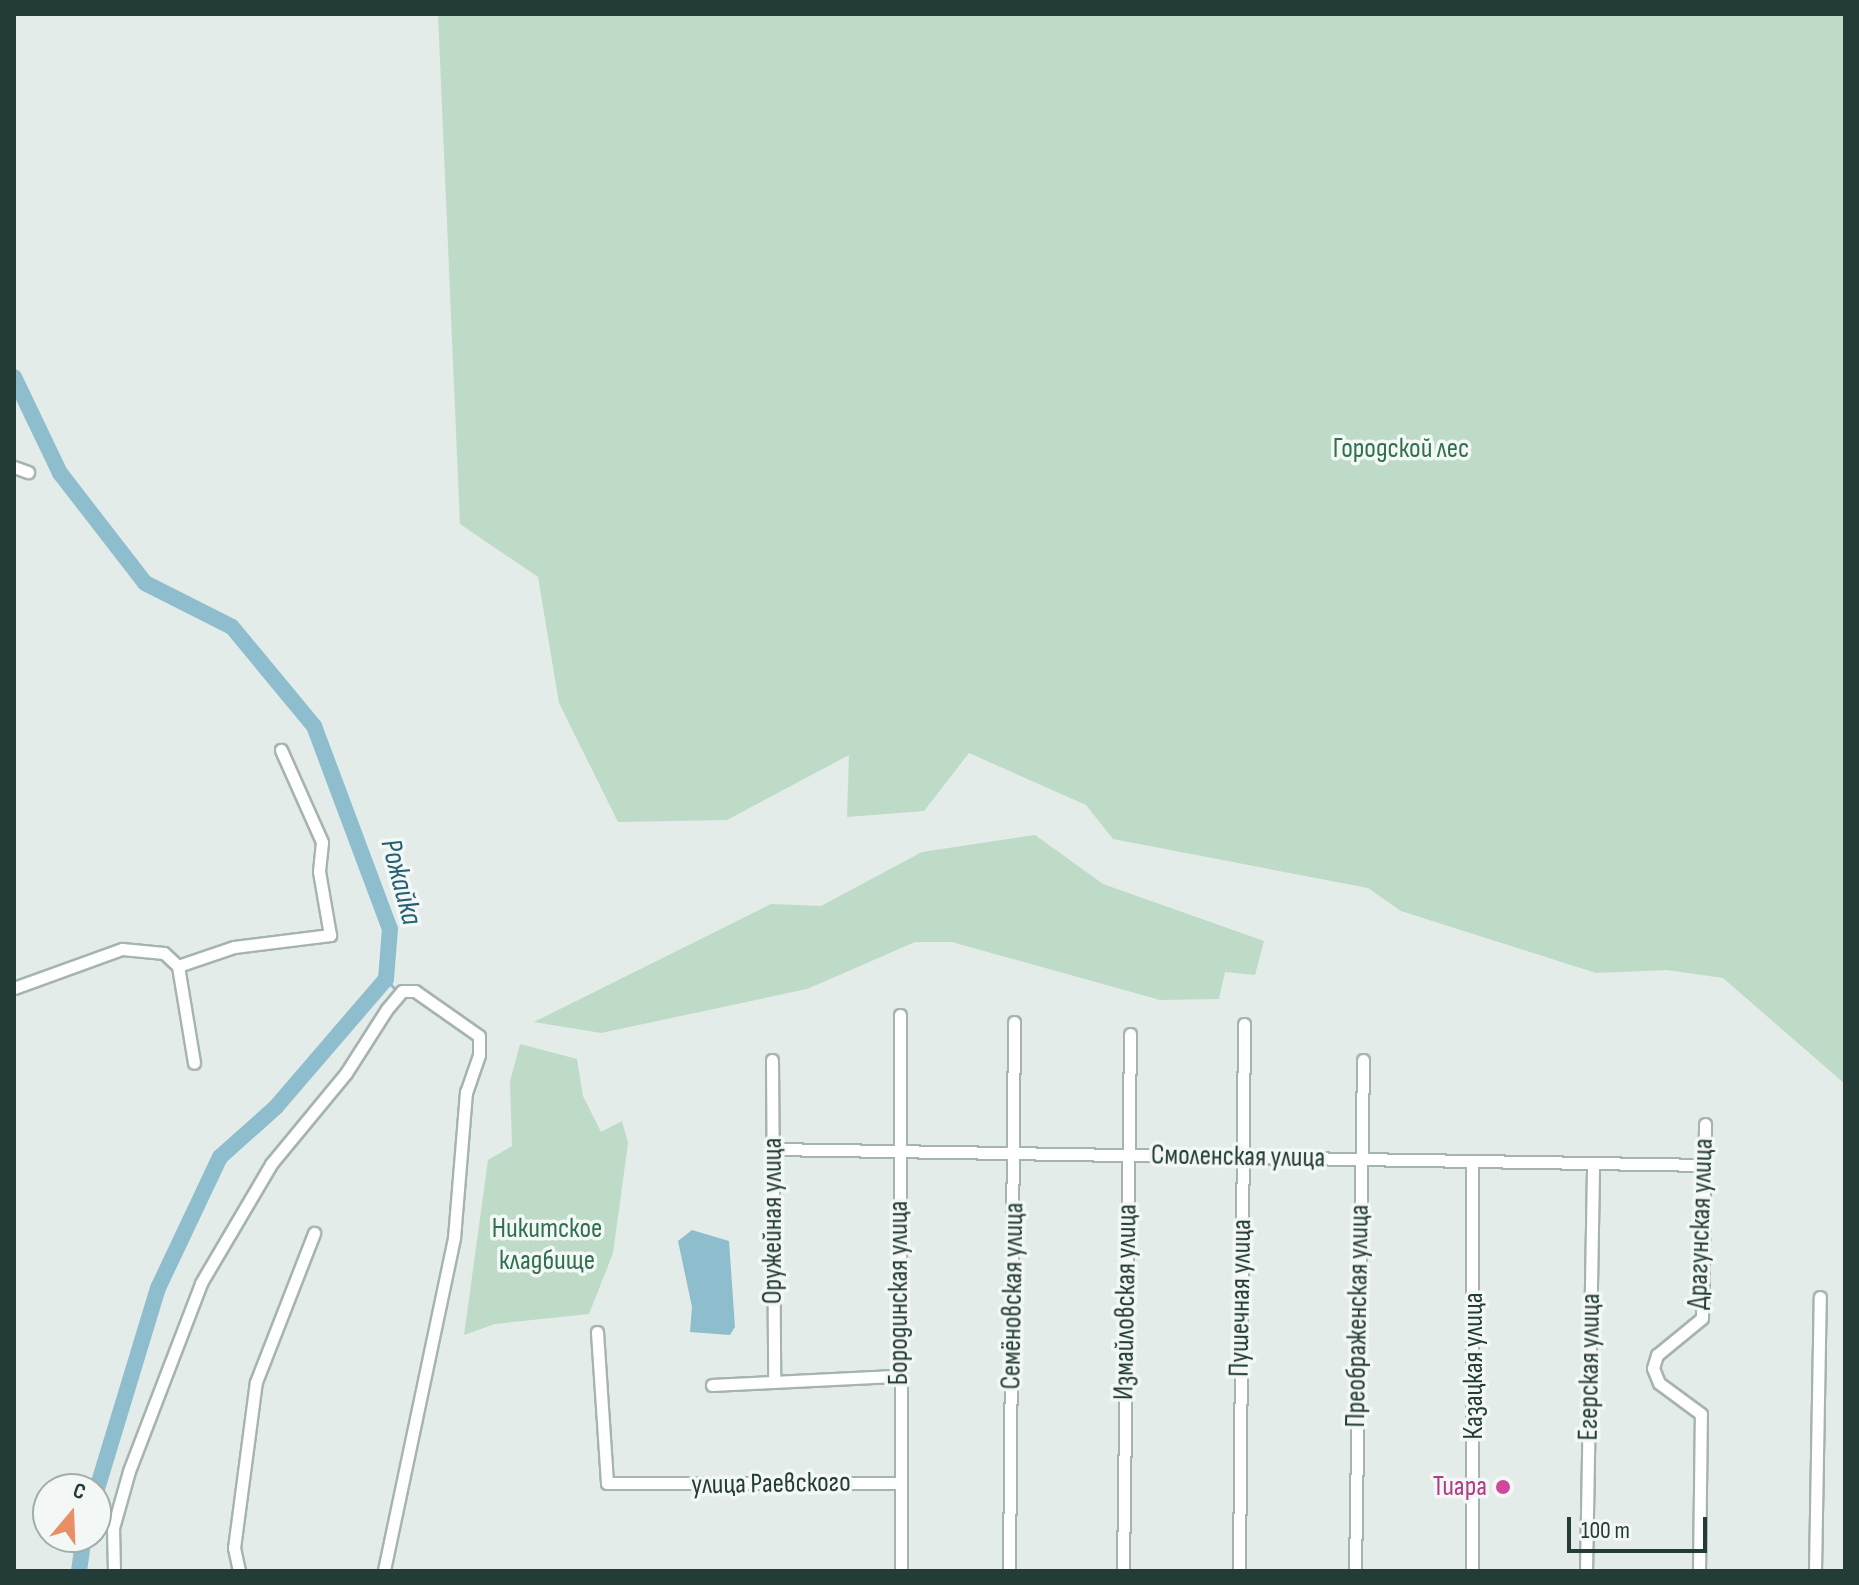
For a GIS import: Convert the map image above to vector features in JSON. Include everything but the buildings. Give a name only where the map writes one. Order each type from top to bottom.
[{"type":"street","points":[[14,467],[28,472]]},
{"type":"street","points":[[14,988],[139,945],[178,966],[234,947],[330,935],[319,871],[322,842],[281,750]]},
{"type":"street","points":[[178,966],[194,1063]]},
{"type":"street","points":[[114,1571],[113,1528],[129,1471],[201,1283],[271,1164],[346,1073],[387,1009],[402,991],[415,991],[479,1036],[479,1055],[466,1092],[454,1238],[384,1571]]},
{"type":"street","name":"Бородинская улица","points":[[900,1015],[898,1483],[901,1571]]},
{"type":"street","name":"Семёновская улица","points":[[1009,1571],[1014,1022]]},
{"type":"street","name":"Пушечная улица","points":[[1239,1571],[1244,1024]]},
{"type":"street","name":"Измайловская улица","points":[[1123,1571],[1130,1034]]},
{"type":"street","name":"Оружейная улица","points":[[772,1060],[774,1381]]},
{"type":"street","name":"Преображенская улица","points":[[1355,1571],[1363,1060]]},
{"type":"street","name":"Драгунская улица","points":[[1699,1571],[1701,1414],[1659,1383],[1653,1368],[1657,1355],[1702,1318],[1705,1124]]},
{"type":"street","name":"Смоленская улица","points":[[772,1149],[1704,1165]]},
{"type":"street","name":"Казацкая улица","points":[[1472,1161],[1472,1571]]},
{"type":"street","name":"Егерская улица","points":[[1586,1571],[1593,1163]]},
{"type":"street","points":[[239,1571],[234,1548],[256,1382],[314,1233]]},
{"type":"street","points":[[1815,1571],[1820,1297]]},
{"type":"street","name":"улица Раевского","points":[[597,1332],[607,1483],[643,1486],[898,1483]]},
{"type":"street","points":[[712,1385],[899,1376]]},
{"type":"green space","name":"Городской лес","points":[[438,14],[1845,14],[1845,1084],[1723,978],[1667,970],[1596,973],[1401,911],[1368,888],[1113,839],[1086,805],[969,753],[924,811],[847,817],[849,755],[727,820],[618,822],[559,703],[538,577],[460,524]]},
{"type":"green space","points":[[1035,835],[1103,884],[1264,941],[1255,975],[1225,972],[1219,999],[1160,1000],[952,942],[915,942],[807,989],[601,1033],[534,1022],[771,904],[821,906],[922,852]]},
{"type":"green space","name":"Никитское кладбище","points":[[520,1044],[577,1059],[583,1096],[601,1132],[622,1121],[628,1143],[613,1253],[589,1314],[495,1324],[464,1335],[488,1160],[512,1146],[510,1081]]},
{"type":"water","points":[[692,1230],[729,1241],[735,1327],[730,1335],[690,1332],[692,1307],[678,1241]]},
{"type":"waterway","name":"Рожайка","points":[[14,377],[60,473],[145,583],[232,627],[314,726],[390,929],[386,979],[276,1107],[220,1157],[158,1288],[102,1473]]},
{"type":"waterway","points":[[386,979],[393,987]]},
{"type":"waterway","name":"Рожайка","points":[[79,1571],[82,1553]]},
{"type":"place","name":"Тиара","points":[[1503,1487]]}]
